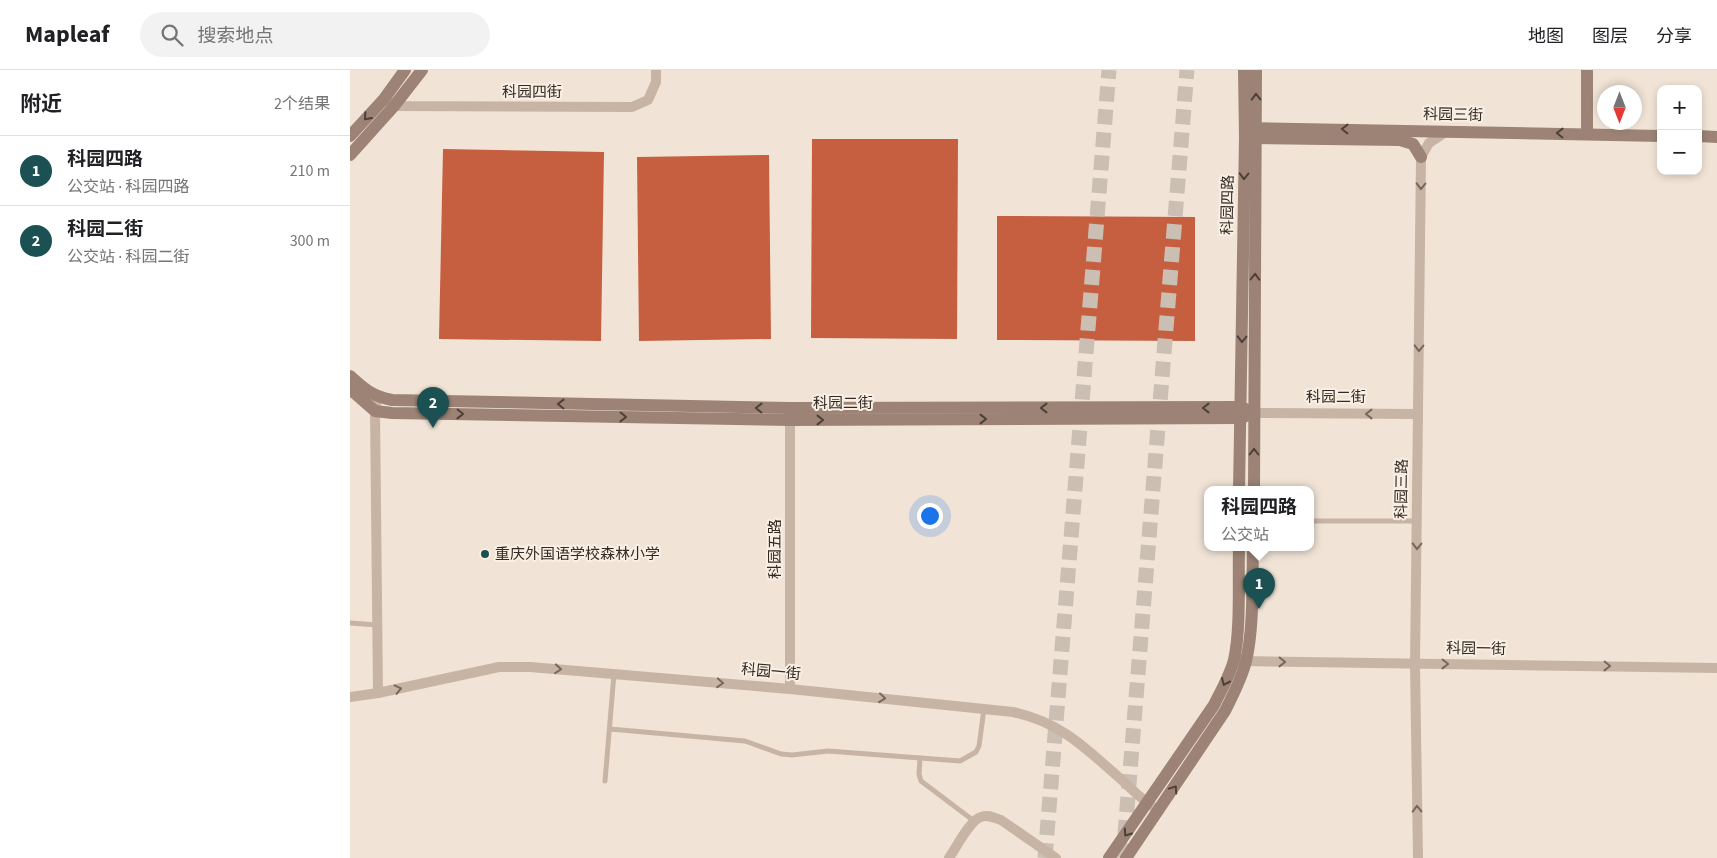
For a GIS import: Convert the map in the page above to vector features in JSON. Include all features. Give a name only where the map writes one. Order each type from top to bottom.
[{"type":"street","points":[[350,155],[389,102],[405,70]]},
{"type":"street","points":[[350,136],[422,70]]},
{"type":"street","name":"科园四街","points":[[389,102],[632,107],[648,100],[656,82],[656,70]]},
{"type":"street","name":"科园四路","points":[[1244,70],[1251,133],[1254,486]]},
{"type":"street","name":"科园四路","points":[[1240,486],[1240,413],[1251,133],[1256,70]]},
{"type":"street","points":[[1587,70],[1587,134]]},
{"type":"street","points":[[1251,133],[1400,140],[1413,144],[1421,157],[1429,143],[1447,131]]},
{"type":"street","name":"科园三街","points":[[1251,133],[1447,131],[1657,136]]},
{"type":"street","points":[[1702,136],[1717,137]]},
{"type":"street","name":"科园三路","points":[[1418,858],[1415,664],[1421,157]]},
{"type":"street","name":"科园二街","points":[[350,376],[365,390],[377,397],[392,400],[790,414]]},
{"type":"street","points":[[350,389],[375,411]]},
{"type":"street","points":[[377,397],[375,411],[378,693]]},
{"type":"street","name":"科园二街","points":[[375,411],[400,413],[1418,414]]},
{"type":"street","name":"科园五路","points":[[790,414],[790,689]]},
{"type":"street","points":[[1126,858],[1225,711],[1237,686],[1240,661],[1237,635],[1239,551]]},
{"type":"street","points":[[1109,858],[1214,706],[1240,661],[1250,636],[1252,551]]},
{"type":"street","name":"科园一街","points":[[1240,661],[1717,668]]},
{"type":"street","name":"科园一街","points":[[350,696],[378,693],[500,667],[530,667],[790,689],[1027,715],[1053,725],[1081,744],[1147,803],[1159,811]]},
{"type":"street","points":[[949,858],[974,821],[982,816],[991,816],[1000,820],[1056,858]]},
{"type":"lane","points":[[1314,521],[1417,521]]},
{"type":"lane","points":[[350,623],[377,625]]},
{"type":"lane","points":[[605,781],[614,674]]},
{"type":"lane","points":[[610,729],[745,741],[781,754],[792,755],[828,751],[960,761],[976,752],[979,746],[984,709]]},
{"type":"lane","points":[[920,758],[919,774],[921,780],[974,821]]},
{"type":"building","points":[[812,139],[958,139],[957,339],[811,338]]},
{"type":"building","points":[[443,149],[604,152],[601,341],[439,339]]},
{"type":"building","points":[[769,155],[771,339],[639,341],[637,157]]},
{"type":"building","points":[[997,216],[1195,217],[1195,341],[997,340]]},
{"type":"tunnel","points":[[1045,858],[1109,70]]},
{"type":"tunnel","points":[[1123,858],[1187,70]]},
{"type":"place","name":"科园二街","points":[[433,428]]},
{"type":"place","name":"重庆外国语学校森林小学","points":[[485,554]]},
{"type":"place","name":"科园四路","points":[[1259,609]]}]
